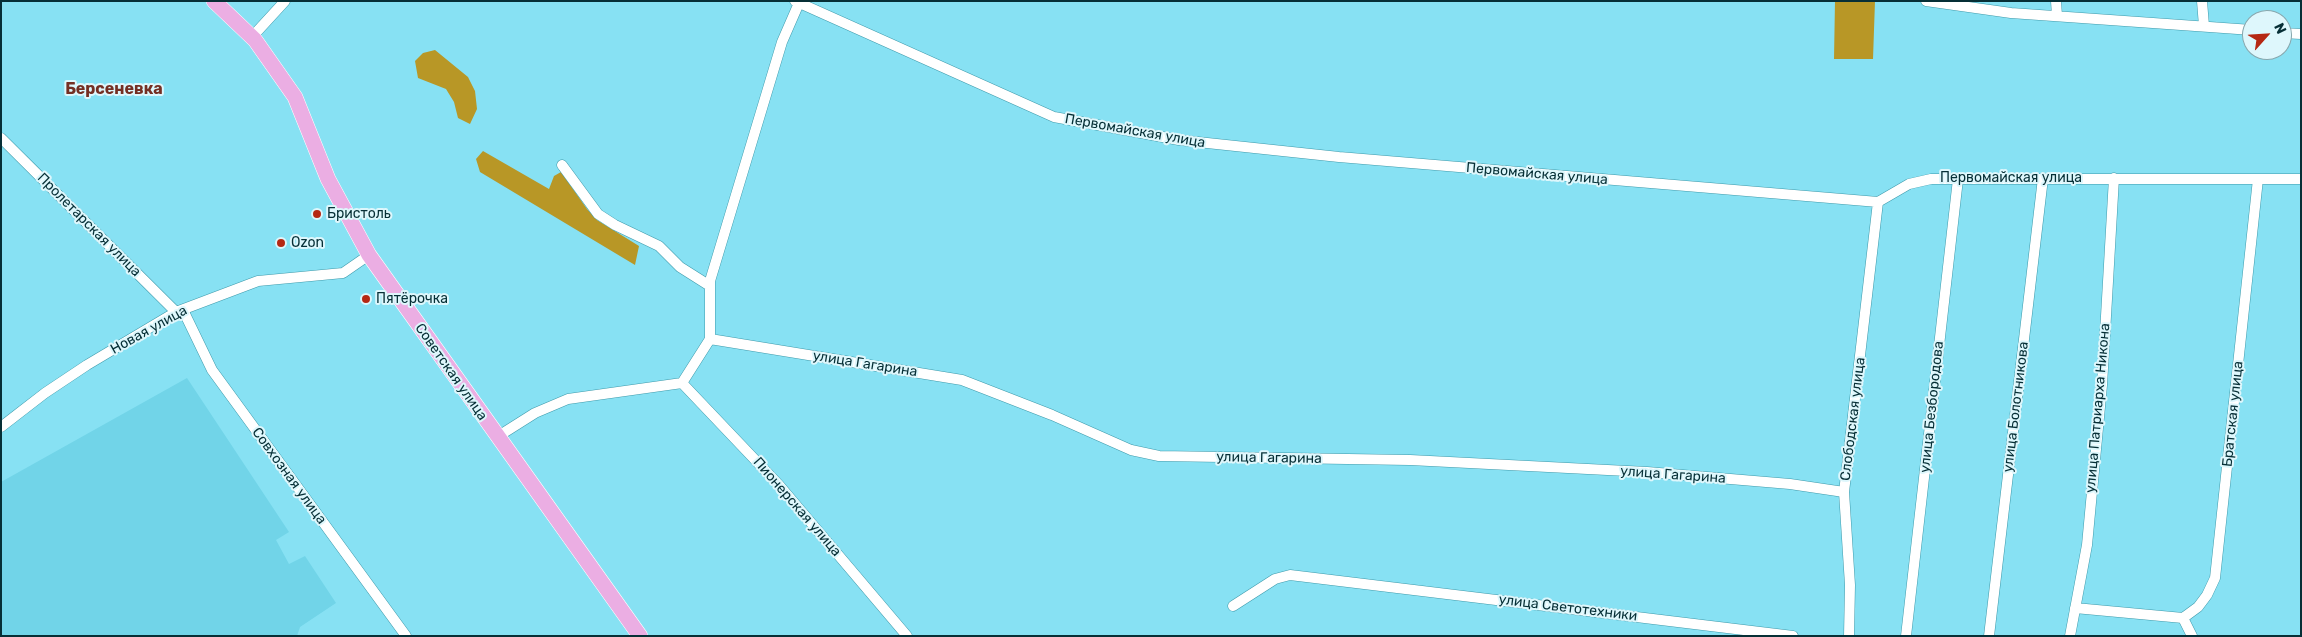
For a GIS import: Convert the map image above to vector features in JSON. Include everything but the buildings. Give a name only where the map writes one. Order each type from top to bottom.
[{"type":"main road","name":"Советская улица","points":[[214,1],[252,37],[294,97],[328,179],[369,255],[640,636]]},
{"type":"street","points":[[252,37],[285,1]]},
{"type":"street","points":[[1926,1],[2011,13],[2242,29]]},
{"type":"street","points":[[2056,1],[2057,16]]},
{"type":"street","points":[[2202,1],[2204,26]]},
{"type":"street","points":[[497,437],[535,413],[568,399],[682,383],[710,339],[710,286],[782,42],[797,2]]},
{"type":"street","name":"Первомайская улица","points":[[797,2],[1054,117],[1179,140],[1339,157],[1878,202],[1909,184],[1931,178],[2301,179]]},
{"type":"street","name":"Пролетарская улица","points":[[1,138],[180,311]]},
{"type":"street","points":[[562,165],[598,214],[615,225],[660,246],[680,267],[710,286]]},
{"type":"street","name":"улица Безбородова","points":[[1906,636],[1958,178]]},
{"type":"street","name":"улица Болотникова","points":[[1989,636],[2043,178]]},
{"type":"street","name":"улица Патриарха Никона","points":[[2070,636],[2087,546],[2102,385],[2114,178]]},
{"type":"street","name":"Братская улица","points":[[2183,618],[2198,607],[2207,595],[2215,578],[2258,179]]},
{"type":"street","name":"Слободская улица","points":[[1849,636],[1850,585],[1844,492],[1878,202]]},
{"type":"street","name":"Новая улица","points":[[1,427],[73,374],[180,311],[258,281],[343,273],[369,255]]},
{"type":"street","name":"Совхозная улица","points":[[180,311],[212,370],[406,636]]},
{"type":"street","name":"улица Гагарина","points":[[710,339],[962,380],[1052,415],[1131,450],[1159,456],[1410,460],[1647,472],[1790,484],[1844,492]]},
{"type":"street","name":"Пионерская улица","points":[[682,383],[779,485],[906,636]]},
{"type":"street","name":"улица Светотехники","points":[[1233,606],[1275,579],[1290,575],[1792,636]]},
{"type":"street","points":[[2074,608],[2183,618],[2192,636]]},
{"type":"shaded area","points":[[1835,1],[1875,1],[1873,59],[1834,59]]},
{"type":"shaded area","points":[[435,50],[468,77],[475,91],[477,109],[470,124],[458,118],[454,102],[446,89],[418,78],[415,61],[423,53]]},
{"type":"shaded area","points":[[483,151],[549,189],[554,176],[561,172],[597,220],[639,246],[635,265],[480,172],[476,159]]},
{"type":"shaded area","points":[[187,378],[289,532],[276,540],[289,564],[305,556],[336,603],[300,627],[297,636],[1,636],[1,482]]},
{"type":"place","name":"Бристоль","points":[[317,214]]},
{"type":"place","name":"Ozon","points":[[281,243]]},
{"type":"place","name":"Пятёрочка","points":[[366,299]]},
{"type":"district","name":"Берсеневка","points":[[114,89]]}]
